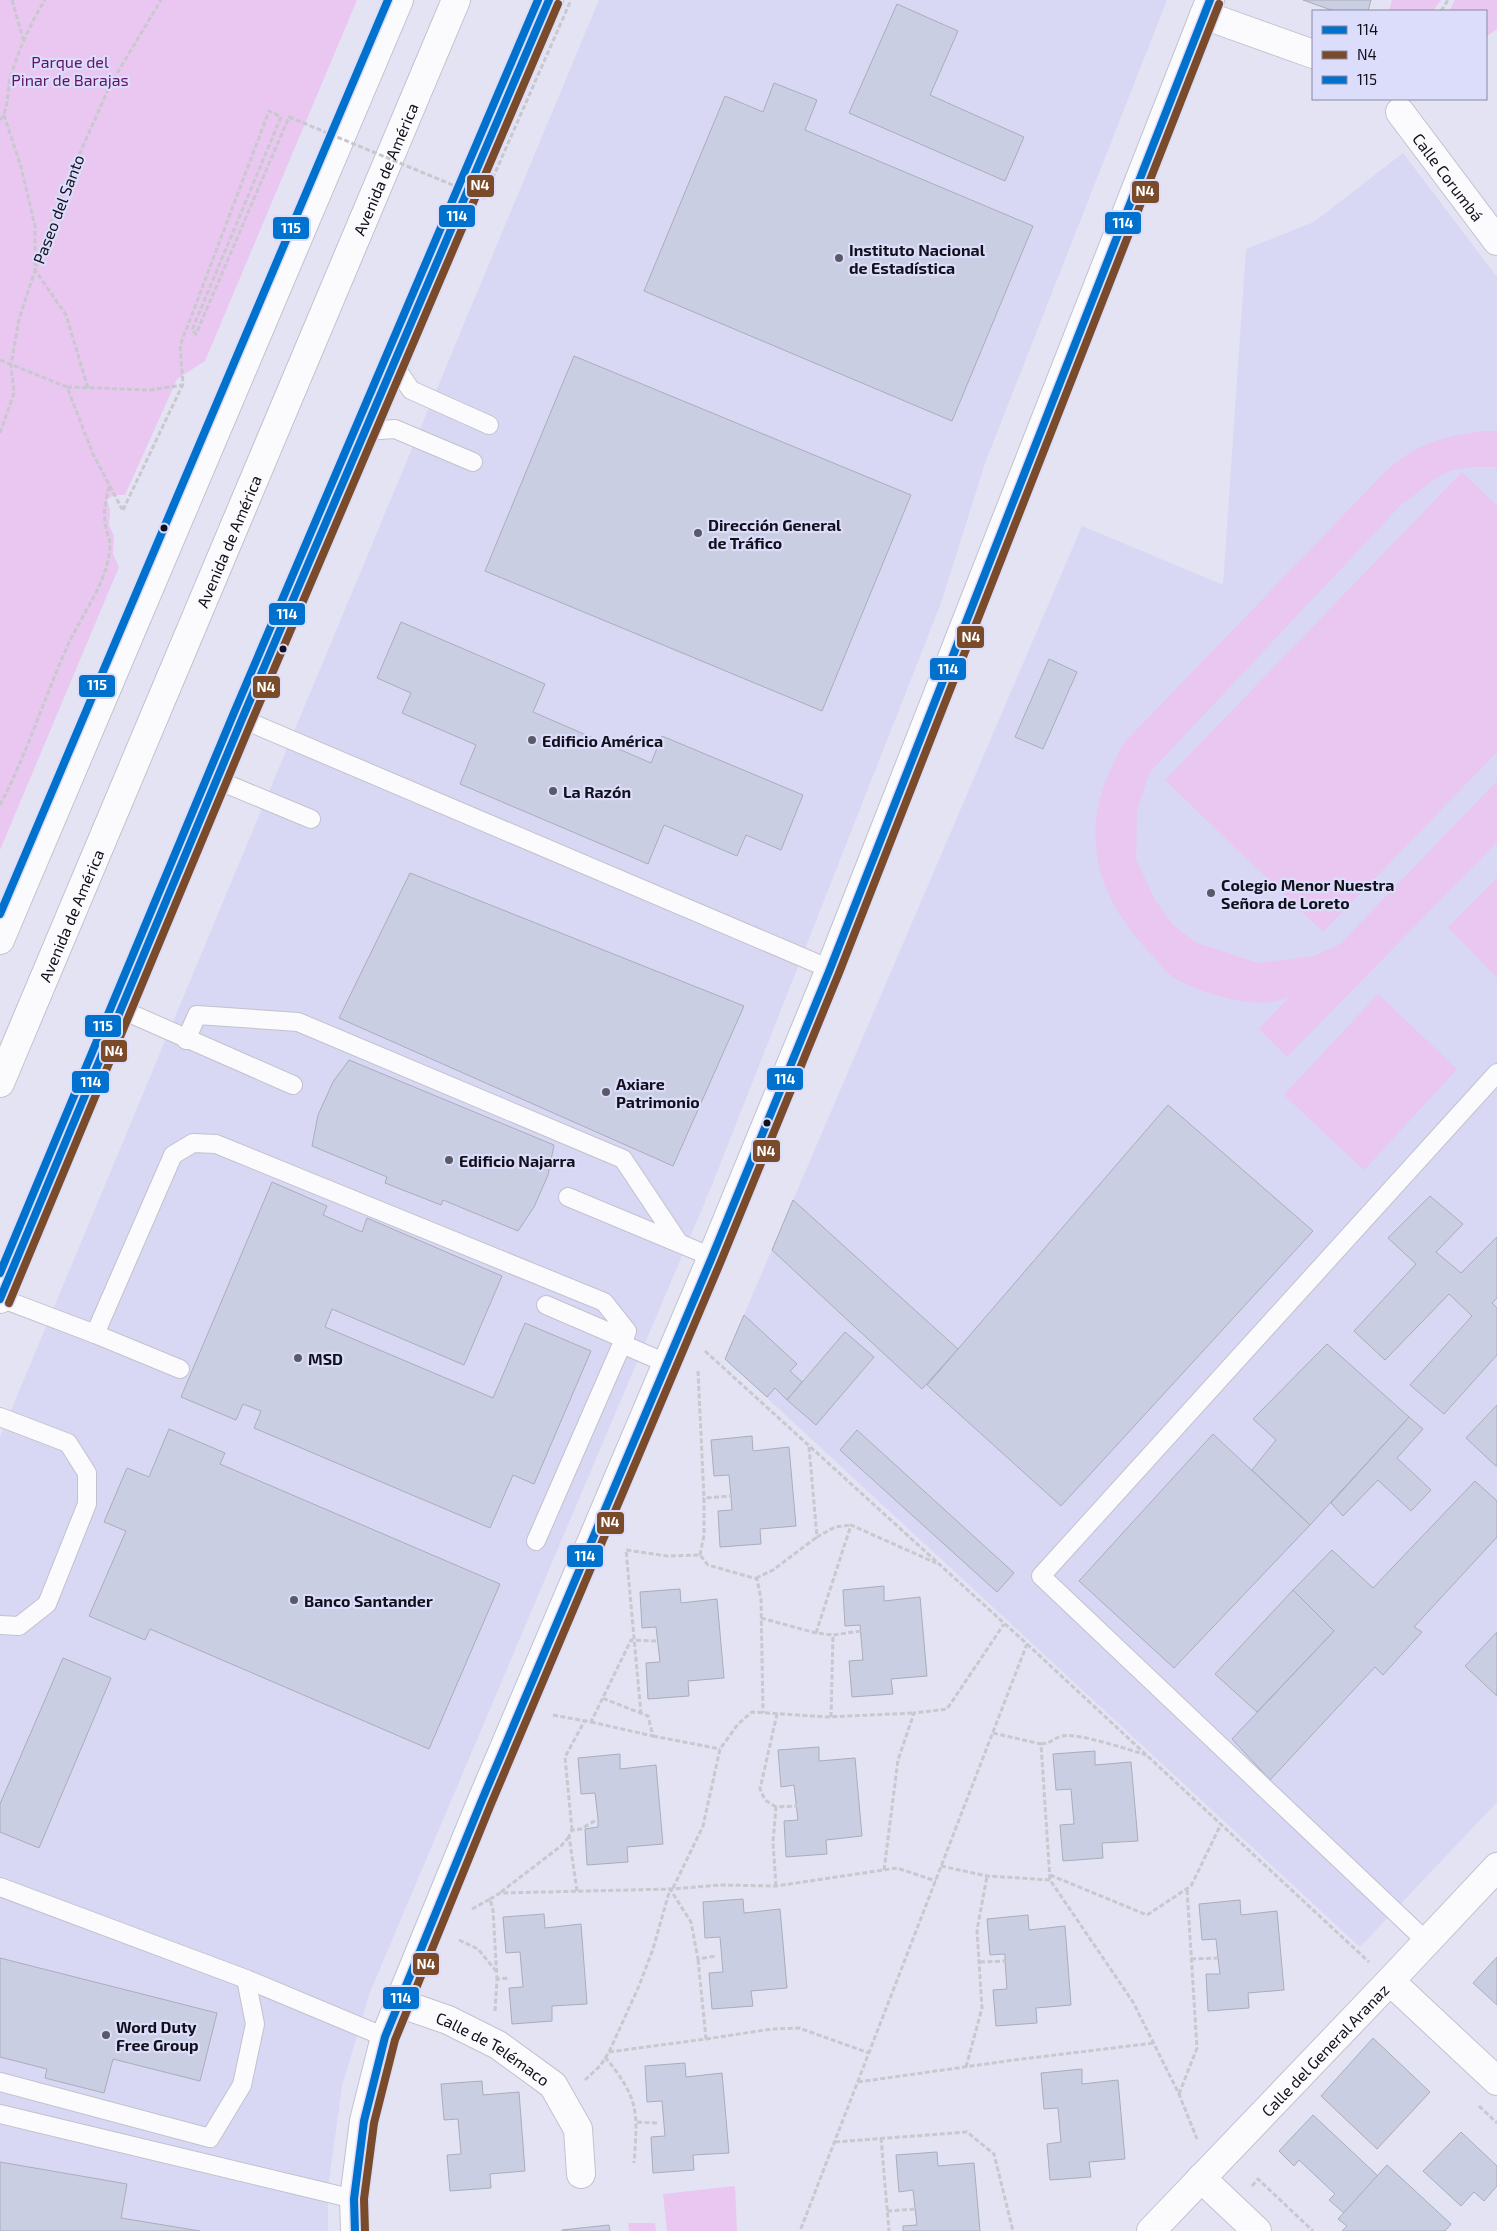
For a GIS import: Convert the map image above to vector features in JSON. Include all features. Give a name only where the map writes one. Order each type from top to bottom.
[{"type":"main road","points":[[0,940],[399,0]]},
{"type":"main road","name":"Avenida de América","points":[[0,1083],[456,0]]},
{"type":"main road","points":[[0,1298],[242,719],[549,0]]},
{"type":"main road","points":[[355,2231],[354,2199],[364,2121],[385,2037],[486,1791],[712,1257],[830,969],[1207,8],[1312,54]]},
{"type":"main road","name":"Calle Corumbá","points":[[1400,112],[1497,241]]},
{"type":"main road","name":"Calle del General Aranaz","points":[[1151,2231],[1497,1867]]},
{"type":"main road","points":[[1390,1981],[1497,2081]]},
{"type":"main road","name":"Calle de Telémaco","points":[[399,2003],[448,2020],[493,2042],[553,2085],[578,2129],[581,2174]]},
{"type":"main road","points":[[1201,2178],[1257,2231]]},
{"type":"lane","points":[[394,365],[411,390],[489,425]]},
{"type":"lane","points":[[365,431],[395,429],[473,462]]},
{"type":"lane","points":[[242,719],[830,969]]},
{"type":"lane","points":[[217,780],[311,819]]},
{"type":"lane","points":[[120,1009],[293,1086]]},
{"type":"lane","points":[[186,1040],[197,1015],[298,1022],[623,1159],[679,1243]]},
{"type":"lane","points":[[1427,1942],[1041,1576],[1497,1074]]},
{"type":"lane","points":[[95,1334],[173,1155],[193,1143],[216,1144],[604,1302],[627,1331],[624,1342],[536,1541]]},
{"type":"lane","points":[[568,1197],[712,1257]]},
{"type":"lane","points":[[0,1298],[180,1369]]},
{"type":"lane","points":[[546,1305],[666,1363]]},
{"type":"lane","points":[[0,1416],[68,1443],[87,1473],[87,1504],[47,1604],[19,1626],[0,1626]]},
{"type":"lane","points":[[0,1887],[246,1979],[385,2037]]},
{"type":"lane","points":[[0,2082],[210,2138],[242,2085],[255,2024],[246,1979]]},
{"type":"lane","points":[[0,2114],[354,2199]]},
{"type":"path","points":[[12,0],[24,43]]},
{"type":"path","points":[[45,0],[34,17],[10,78],[4,115],[22,167],[35,226],[34,270],[66,315],[88,388]]},
{"type":"path","name":"Paseo del Santo","points":[[0,433],[14,393],[11,365],[19,319],[55,210],[110,85],[161,0]]},
{"type":"path","points":[[67,387],[94,454],[123,510],[183,384],[180,346],[269,111],[281,117],[192,330],[196,334],[289,117],[484,198],[571,0]]},
{"type":"path","points":[[0,120],[4,115]]},
{"type":"path","points":[[0,360],[67,387],[150,390],[183,384]]},
{"type":"path","points":[[0,805],[12,782],[68,644],[100,582],[109,557],[110,537],[105,523],[105,506],[109,484]]},
{"type":"path","points":[[701,1357],[702,1349],[1027,1644],[1390,1981]]},
{"type":"path","points":[[699,1366],[704,1498],[704,1535],[700,1556]]},
{"type":"path","points":[[809,1446],[818,1537]]},
{"type":"path","points":[[704,1498],[731,1496]]},
{"type":"path","points":[[641,1714],[626,1550],[666,1556],[700,1556],[708,1565],[755,1578],[773,1570],[835,1527],[851,1525],[938,1564]]},
{"type":"path","points":[[816,1633],[851,1525]]},
{"type":"path","points":[[755,1578],[757,1579],[761,1599],[763,1713]]},
{"type":"path","points":[[761,1618],[816,1633],[833,1635],[861,1631]]},
{"type":"path","points":[[563,2101],[600,2066],[609,2052],[639,1986],[653,1949],[671,1889],[703,1826],[720,1748],[738,1724],[752,1712],[831,1717],[914,1713],[947,1709],[1004,1624]]},
{"type":"path","points":[[831,1717],[833,1635]]},
{"type":"path","points":[[591,1722],[631,1640],[658,1641]]},
{"type":"path","points":[[800,2231],[1027,1644]]},
{"type":"path","points":[[602,1698],[648,1716],[653,1736]]},
{"type":"path","points":[[884,1870],[898,1760],[914,1713]]},
{"type":"path","points":[[777,1714],[760,1790],[765,1800],[776,1807],[797,1806]]},
{"type":"path","points":[[553,1715],[720,1748]]},
{"type":"path","points":[[472,1909],[500,1893],[561,1846],[569,1836],[572,1830],[565,1757],[585,1720]]},
{"type":"path","points":[[993,1733],[1041,1744],[1051,1744],[1063,1736],[1091,1739],[1147,1756]]},
{"type":"path","points":[[1041,1744],[1050,1880],[1133,2002],[1179,2094],[1199,2145]]},
{"type":"path","points":[[776,1807],[773,1842],[776,1886]]},
{"type":"path","points":[[572,1830],[581,1829],[598,1819]]},
{"type":"path","points":[[1050,1875],[1147,1915],[1191,1886],[1221,1824]]},
{"type":"path","points":[[569,1836],[577,1891]]},
{"type":"path","points":[[941,1866],[987,1876],[1050,1880]]},
{"type":"path","points":[[500,1893],[671,1889],[720,1885],[776,1886],[897,1868],[936,1881]]},
{"type":"path","points":[[966,2067],[982,2008],[977,1930],[987,1876]]},
{"type":"path","points":[[671,1889],[691,1922],[698,1959],[706,2039]]},
{"type":"path","points":[[1179,2094],[1197,2048],[1187,1889]]},
{"type":"path","points":[[490,1899],[493,1910],[497,1972],[493,2042]]},
{"type":"path","points":[[459,1940],[478,1949],[497,1972]]},
{"type":"path","points":[[698,1959],[716,1956]]},
{"type":"path","points":[[1191,1959],[1218,1958]]},
{"type":"path","points":[[980,1962],[1005,1961]]},
{"type":"path","points":[[497,1978],[510,1978]]},
{"type":"path","points":[[609,2052],[772,2029],[799,2028],[869,2053]]},
{"type":"path","points":[[858,2082],[1154,2043]]},
{"type":"path","points":[[606,2057],[625,2080],[633,2101],[637,2122],[634,2164]]},
{"type":"path","points":[[1478,2105],[1497,2123]]},
{"type":"path","points":[[637,2122],[657,2123]]},
{"type":"path","points":[[834,2142],[967,2132],[994,2154],[1013,2231]]},
{"type":"path","points":[[881,2138],[889,2231]]},
{"type":"path","points":[[1245,2184],[1249,2188],[1258,2179],[1313,2231]]},
{"type":"path","points":[[887,2211],[915,2209]]},
{"type":"shaded area","points":[[599,0],[1167,0],[985,463],[941,603],[712,1185],[370,1992],[342,2086],[328,2188],[328,2231],[0,2231],[0,1437]]},
{"type":"shaded area","name":"Colegio Menor Nuestra Señora de Loreto","points":[[1403,153],[1497,277],[1497,1802],[1360,1947],[725,1359],[1082,526],[1223,585],[1246,249],[1314,222]]},
{"type":"green space","name":"Parque del Pinar de Barajas","points":[[0,0],[357,0],[205,361],[177,379],[125,495],[115,495],[107,499],[110,510],[109,525],[114,536],[113,554],[119,567],[0,850]]},
{"type":"green space","points":[[1392,0],[1441,0],[1434,10],[1389,10]]},
{"type":"green space","points":[[1455,0],[1497,0],[1497,29],[1487,36],[1487,10],[1450,10]]},
{"type":"green space","points":[[1483,431],[1497,431],[1497,467],[1453,470],[1432,481],[1401,505],[1150,772],[1137,809],[1136,859],[1155,900],[1174,926],[1197,943],[1258,963],[1314,956],[1340,944],[1497,781],[1497,842],[1287,1057],[1259,1029],[1290,996],[1272,1002],[1248,1002],[1207,993],[1183,983],[1166,971],[1124,921],[1108,893],[1098,863],[1096,818],[1098,805],[1110,770],[1122,745],[1385,472],[1408,454],[1430,443],[1454,436]]},
{"type":"green space","points":[[1462,472],[1497,506],[1497,752],[1323,932],[1165,780]]},
{"type":"green space","points":[[1497,878],[1497,978],[1448,927]]},
{"type":"green space","points":[[1378,994],[1457,1069],[1364,1170],[1284,1095]]},
{"type":"green space","points":[[735,2186],[737,2231],[667,2231],[663,2194]]},
{"type":"green space","points":[[628,2223],[655,2223],[656,2231],[629,2231]]},
{"type":"building","points":[[1303,0],[1371,0],[1368,10],[1331,10]]},
{"type":"building","points":[[897,4],[958,31],[930,95],[1024,137],[1005,181],[849,113]]},
{"type":"building","name":"Instituto Nacional de Estadística","points":[[774,83],[817,100],[805,130],[1033,226],[952,421],[644,291],[725,96],[763,112]]},
{"type":"building","name":"Dirección General de Tráfico","points":[[574,356],[911,495],[822,711],[485,571]]},
{"type":"building","name":"Edificio América","points":[[401,622],[545,684],[533,712],[651,763],[662,736],[803,795],[781,850],[746,835],[737,856],[664,825],[648,864],[460,784],[476,745],[402,713],[411,693],[377,678]]},
{"type":"building","points":[[1049,659],[1077,672],[1043,749],[1015,737]]},
{"type":"building","name":"Axiare Patrimonio","points":[[410,873],[744,1006],[673,1166],[339,1018]]},
{"type":"building","name":"Edificio Najarra","points":[[349,1060],[554,1145],[548,1175],[534,1207],[518,1231],[443,1200],[441,1205],[385,1183],[387,1177],[312,1146],[318,1115],[333,1082]]},
{"type":"building","points":[[1168,1105],[1313,1231],[1061,1506],[927,1385]]},
{"type":"building","name":"MSD","points":[[272,1182],[327,1206],[323,1215],[362,1232],[367,1218],[502,1276],[464,1365],[332,1309],[325,1327],[493,1398],[525,1323],[591,1351],[534,1484],[513,1475],[490,1528],[254,1428],[261,1411],[243,1404],[236,1420],[181,1397]]},
{"type":"building","points":[[1430,1196],[1463,1224],[1436,1252],[1461,1273],[1497,1237],[1497,1298],[1492,1303],[1497,1308],[1497,1355],[1444,1414],[1410,1385],[1472,1316],[1449,1294],[1385,1360],[1354,1331],[1416,1264],[1388,1238]]},
{"type":"building","points":[[793,1200],[958,1349],[922,1389],[772,1250]]},
{"type":"building","points":[[744,1315],[797,1364],[790,1371],[802,1382],[787,1400],[775,1388],[767,1397],[725,1359]]},
{"type":"building","points":[[845,1332],[874,1357],[816,1425],[787,1400]]},
{"type":"building","points":[[1327,1344],[1409,1417],[1310,1525],[1252,1470],[1276,1440],[1253,1419]]},
{"type":"building","points":[[1497,1405],[1497,1466],[1496,1466],[1466,1438]]},
{"type":"building","points":[[1409,1417],[1423,1429],[1397,1458],[1431,1490],[1411,1511],[1378,1480],[1343,1516],[1331,1503]]},
{"type":"building","name":"Banco Santander","points":[[169,1429],[225,1453],[220,1464],[500,1584],[429,1749],[150,1629],[145,1640],[89,1616],[126,1531],[104,1522],[127,1468],[149,1477]]},
{"type":"building","points":[[857,1430],[1014,1573],[997,1592],[840,1450]]},
{"type":"building","points":[[1213,1434],[1310,1525],[1174,1668],[1079,1581]]},
{"type":"building","points":[[752,1436],[753,1451],[789,1447],[796,1526],[760,1529],[761,1544],[720,1547],[718,1511],[732,1510],[731,1496],[729,1475],[714,1476],[711,1440]]},
{"type":"building","points":[[1475,1481],[1497,1501],[1497,1537],[1414,1627],[1422,1632],[1383,1675],[1375,1667],[1270,1780],[1232,1739],[1334,1631],[1293,1590],[1332,1550],[1373,1588]]},
{"type":"building","points":[[884,1586],[884,1601],[920,1597],[927,1676],[891,1679],[893,1694],[852,1697],[849,1661],[863,1660],[860,1625],[845,1626],[843,1590]]},
{"type":"building","points":[[680,1589],[681,1603],[717,1599],[724,1678],[688,1681],[689,1696],[648,1699],[646,1663],[660,1662],[656,1627],[642,1628],[640,1592]]},
{"type":"building","points":[[1293,1590],[1334,1631],[1257,1712],[1215,1674]]},
{"type":"building","points":[[1497,1632],[1497,1696],[1465,1666]]},
{"type":"building","points":[[63,1658],[111,1678],[39,1848],[0,1832],[0,1804]]},
{"type":"building","points":[[819,1747],[819,1761],[855,1758],[862,1836],[826,1840],[827,1854],[786,1857],[784,1821],[798,1820],[794,1785],[781,1787],[778,1750]]},
{"type":"building","points":[[1095,1751],[1095,1765],[1131,1762],[1138,1841],[1102,1843],[1103,1858],[1063,1861],[1060,1825],[1074,1824],[1071,1789],[1056,1790],[1053,1754]]},
{"type":"building","points":[[620,1754],[620,1769],[656,1765],[663,1844],[627,1847],[628,1862],[587,1865],[585,1829],[598,1827],[598,1819],[595,1793],[581,1794],[578,1758]]},
{"type":"building","points":[[743,1899],[744,1913],[780,1909],[787,1988],[751,1991],[753,2006],[712,2009],[709,1973],[723,1972],[720,1937],[705,1938],[703,1902]]},
{"type":"building","points":[[1240,1900],[1241,1915],[1277,1911],[1284,1990],[1248,1993],[1249,2008],[1208,2011],[1206,1974],[1220,1974],[1216,1939],[1202,1940],[1199,1904]]},
{"type":"building","points":[[544,1914],[545,1928],[581,1924],[587,2004],[552,2006],[552,2021],[512,2024],[509,1988],[523,1987],[520,1952],[506,1953],[503,1917]]},
{"type":"building","points":[[1028,1915],[1029,1930],[1065,1926],[1071,2005],[1036,2008],[1037,2023],[996,2026],[993,1990],[1007,1989],[1005,1954],[990,1955],[987,1919]]},
{"type":"building","points":[[1497,1957],[1497,2005],[1473,1983]]},
{"type":"building","name":"Word Duty Free Group","points":[[0,1958],[217,2013],[200,2081],[113,2059],[104,2093],[45,2078],[47,2069],[0,2057]]},
{"type":"building","points":[[1373,2038],[1430,2092],[1377,2149],[1321,2096]]},
{"type":"building","points":[[685,2063],[686,2077],[722,2073],[729,2153],[693,2155],[694,2170],[653,2173],[651,2137],[665,2136],[662,2101],[647,2102],[645,2066]]},
{"type":"building","points":[[1082,2069],[1082,2084],[1118,2080],[1125,2159],[1089,2162],[1091,2177],[1050,2180],[1047,2144],[1061,2142],[1058,2108],[1044,2109],[1041,2073]]},
{"type":"building","points":[[482,2081],[483,2095],[519,2092],[525,2171],[490,2174],[491,2188],[450,2191],[447,2155],[461,2154],[458,2119],[444,2120],[441,2084]]},
{"type":"building","points":[[1313,2115],[1378,2176],[1344,2213],[1329,2200],[1335,2194],[1299,2160],[1294,2166],[1279,2151]]},
{"type":"building","points":[[1461,2132],[1497,2166],[1497,2186],[1484,2201],[1474,2192],[1461,2206],[1423,2171]]},
{"type":"building","points":[[937,2152],[938,2166],[974,2163],[980,2231],[903,2231],[903,2226],[917,2225],[913,2190],[899,2192],[896,2155]]},
{"type":"building","points":[[0,2162],[127,2184],[121,2218],[200,2231],[0,2231]]},
{"type":"building","points":[[1387,2165],[1451,2224],[1445,2231],[1342,2231],[1347,2226],[1338,2219]]},
{"type":"building","points":[[609,2225],[610,2231],[562,2231],[562,2230]]},
{"type":"transit line","name":"115","points":[[0,914],[388,0]]},
{"type":"transit line","name":"115","points":[[0,1273],[233,715],[538,0]]},
{"type":"transit line","name":"114","points":[[0,1299],[242,719],[549,0]]},
{"type":"transit line","name":"114","points":[[355,2231],[354,2199],[364,2121],[385,2037],[482,1800],[712,1257],[830,969],[1210,0]]},
{"type":"transit line","name":"N4","points":[[9,1303],[251,723],[558,4]]},
{"type":"transit line","name":"N4","points":[[365,2231],[364,2199],[374,2123],[395,2040],[491,1804],[721,1261],[839,973],[1219,4]]},
{"type":"place","name":"Instituto Nacional de Estadística","points":[[839,258]]},
{"type":"place","name":"Dirección General de Tráfico","points":[[698,533]]},
{"type":"place","name":"Edificio América","points":[[532,740]]},
{"type":"place","name":"La Razón","points":[[553,791]]},
{"type":"place","name":"Colegio Menor Nuestra Señora de Loreto","points":[[1211,893]]},
{"type":"place","name":"Axiare Patrimonio","points":[[606,1092]]},
{"type":"place","name":"Edificio Najarra","points":[[449,1160]]},
{"type":"place","name":"MSD","points":[[298,1358]]},
{"type":"place","name":"Banco Santander","points":[[294,1600]]},
{"type":"place","name":"Word Duty Free Group","points":[[106,2035]]}]
